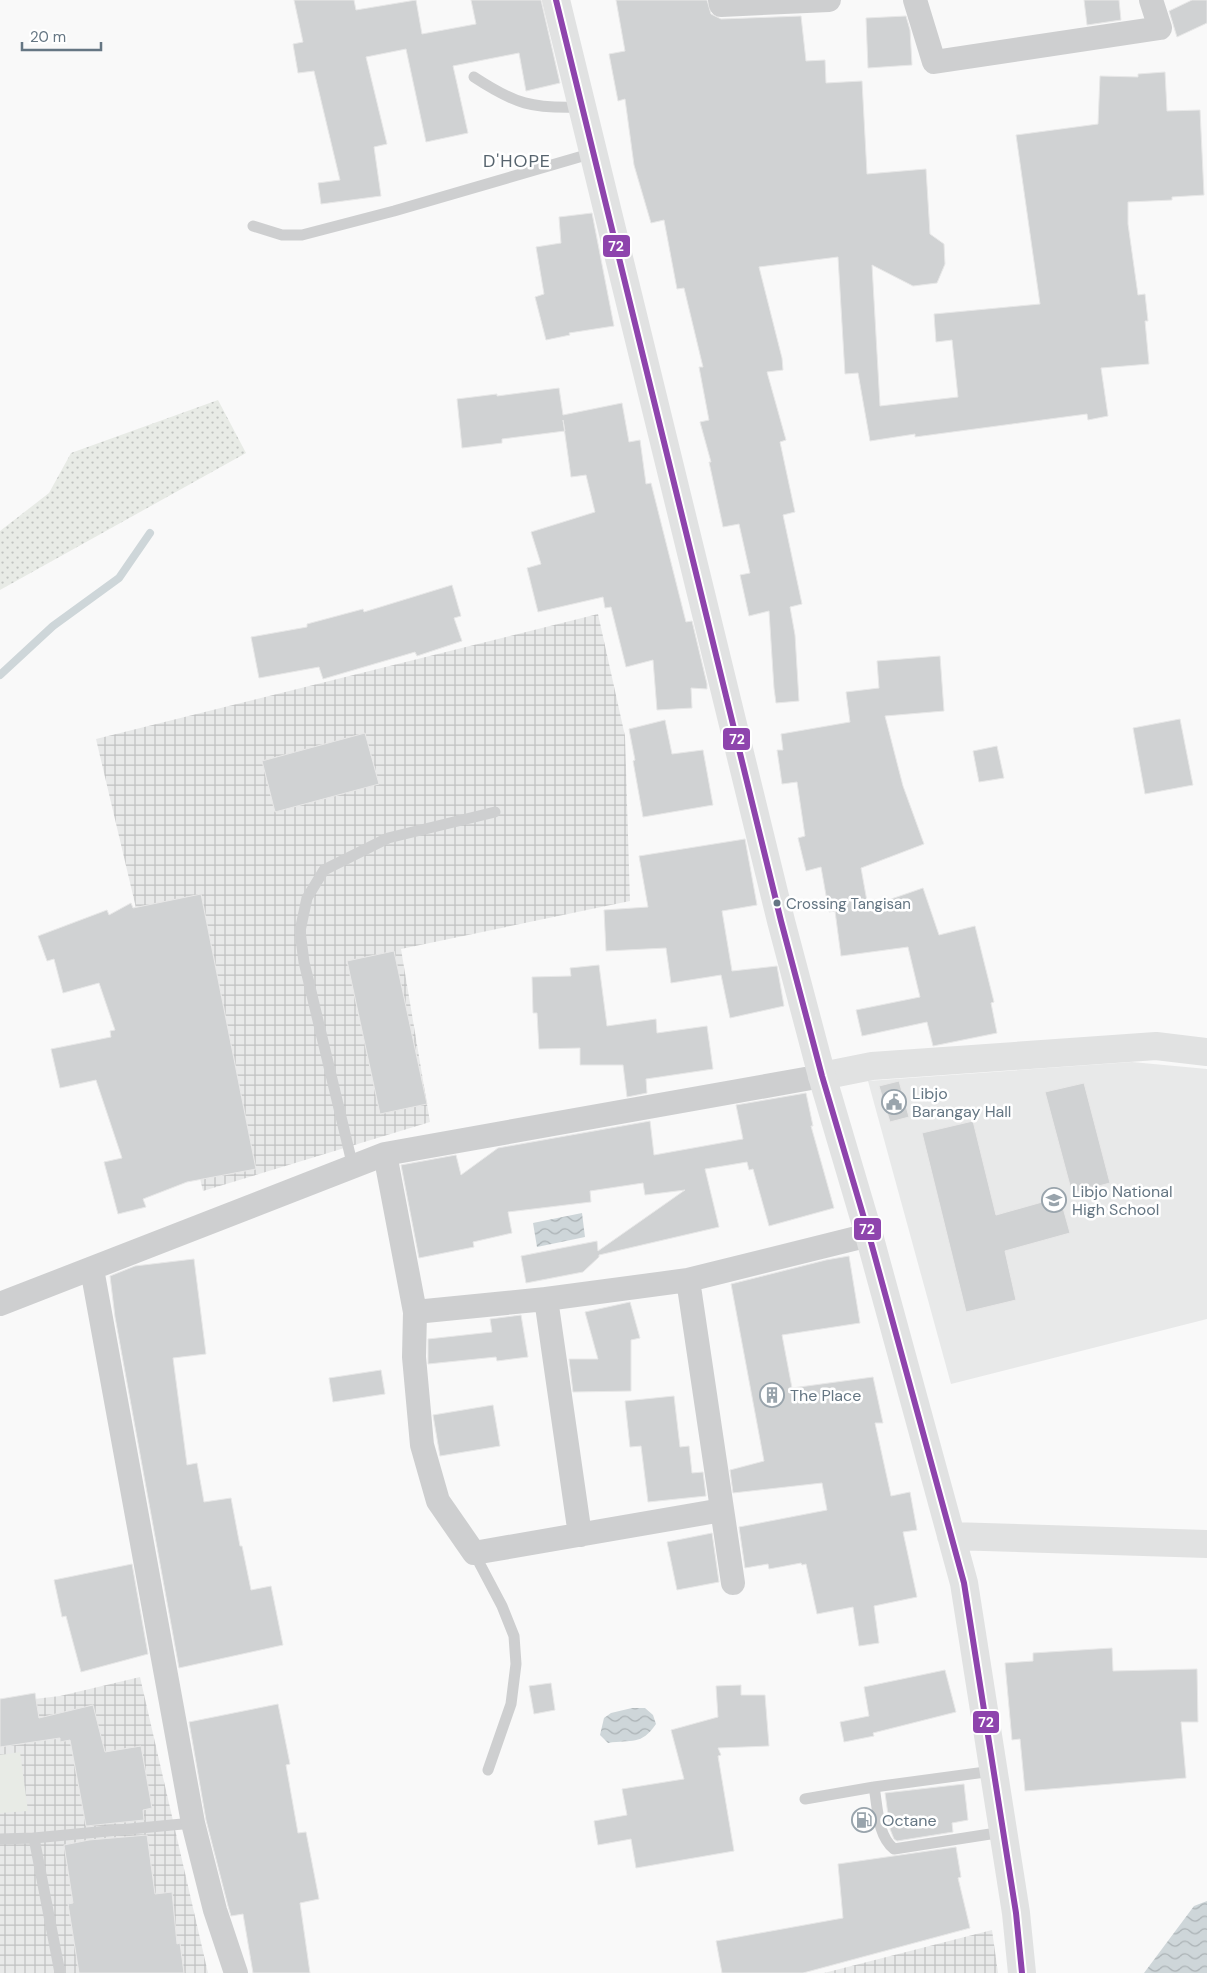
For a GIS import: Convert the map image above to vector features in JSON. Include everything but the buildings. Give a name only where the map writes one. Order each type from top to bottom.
[{"type":"main road","points":[[556,0],[781,921],[822,1076],[869,1235],[964,1582],[1016,1913],[1022,1973]]},
{"type":"main road","points":[[822,1076],[872,1066],[1156,1046],[1207,1052]]},
{"type":"main road","points":[[951,1536],[1207,1544]]},
{"type":"street","points":[[720,0],[721,5],[829,0]]},
{"type":"street","points":[[915,0],[934,62],[1160,28],[1151,0]]},
{"type":"street","points":[[0,1304],[386,1154],[822,1076]]},
{"type":"street","points":[[386,1154],[415,1312],[414,1357],[422,1444],[438,1501],[474,1553],[722,1510]]},
{"type":"street","points":[[415,1312],[546,1299],[688,1280],[869,1235]]},
{"type":"street","points":[[92,1269],[193,1823],[215,1910],[236,1973]]},
{"type":"street","points":[[688,1280],[733,1583]]},
{"type":"street","points":[[546,1299],[580,1535]]},
{"type":"lane","points":[[474,77],[502,96],[525,104],[560,108],[582,107]]},
{"type":"lane","points":[[253,226],[282,235],[302,235],[394,211],[593,153]]},
{"type":"lane","points":[[353,1167],[304,962],[300,931],[307,898],[324,870],[388,838],[495,812]]},
{"type":"lane","points":[[474,1553],[502,1606],[514,1636],[516,1664],[511,1704],[488,1770]]},
{"type":"lane","points":[[805,1799],[874,1787],[993,1771]]},
{"type":"lane","points":[[874,1787],[882,1831],[888,1844],[894,1849],[1003,1832]]},
{"type":"lane","points":[[0,1838],[34,1838],[193,1823]]},
{"type":"lane","points":[[34,1838],[60,1973]]},
{"type":"shaded area","points":[[218,400],[246,453],[0,590],[0,531],[49,493],[71,453]]},
{"type":"shaded area","points":[[598,614],[625,736],[630,901],[401,949],[430,1122],[203,1191],[96,739]]},
{"type":"shaded area","name":"Libjo National High School","points":[[1132,1062],[1207,1069],[1207,1319],[951,1384],[868,1081]]},
{"type":"shaded area","points":[[140,1677],[208,1973],[0,1973],[0,1703],[60,1696]]},
{"type":"shaded area","points":[[20,1752],[28,1811],[0,1813],[0,1755]]},
{"type":"shaded area","points":[[992,1930],[998,1973],[824,1973]]},
{"type":"water","points":[[582,1213],[585,1237],[537,1247],[533,1223]]},
{"type":"water","points":[[632,1708],[645,1708],[653,1715],[656,1724],[641,1739],[608,1743],[600,1735],[604,1718],[611,1713]]},
{"type":"water","points":[[1207,1901],[1207,1973],[1144,1973],[1194,1906]]},
{"type":"waterway","points":[[0,675],[53,626],[119,578],[150,533]]},
{"type":"transit line","name":"72","points":[[556,0],[781,921],[822,1076],[869,1235],[964,1583],[1016,1913],[1022,1973]]},
{"type":"place","name":"Crossing Tangisan","points":[[777,903]]},
{"type":"place","name":"Libjo Barangay Hall","points":[[894,1102]]},
{"type":"place","name":"Libjo National High School","points":[[1054,1200]]},
{"type":"place","name":"The Place","points":[[772,1395]]},
{"type":"place","name":"Octane","points":[[864,1820]]},
{"type":"district","name":"D'HOPE","points":[[517,161]]}]
